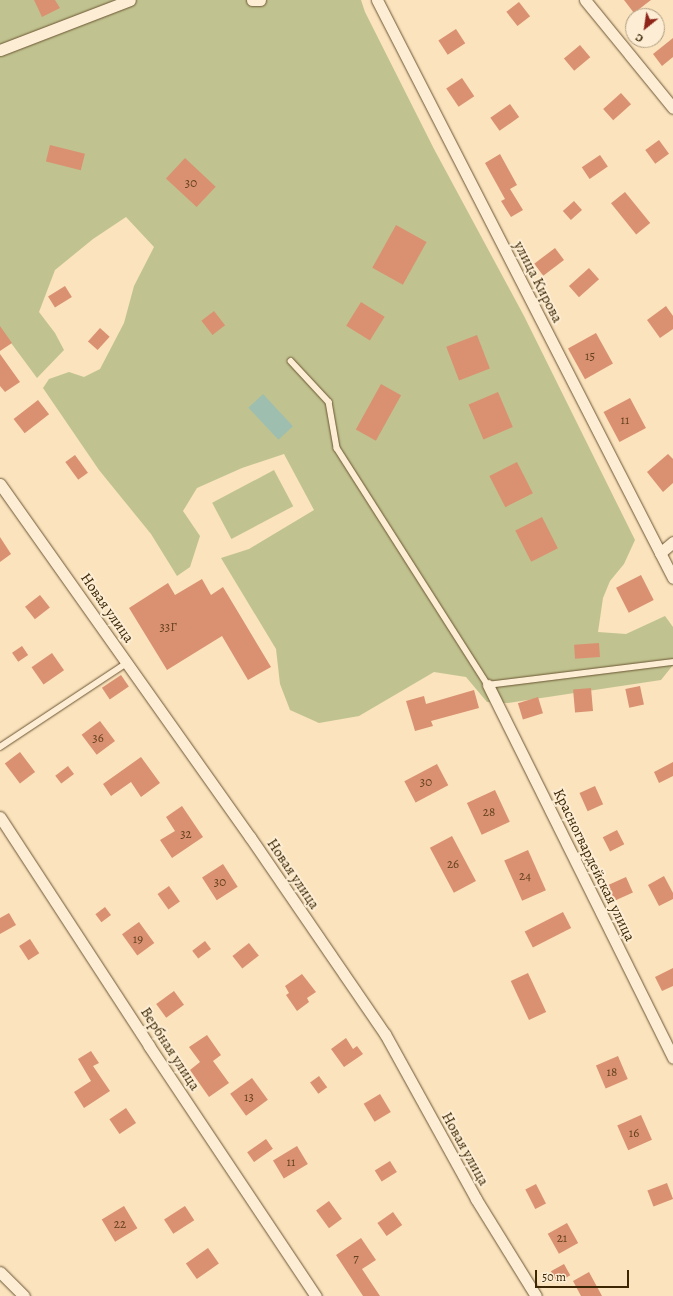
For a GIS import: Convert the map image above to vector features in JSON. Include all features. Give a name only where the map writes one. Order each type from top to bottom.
[{"type":"street","points":[[0,50],[130,0]]},
{"type":"street","points":[[252,0],[260,0]]},
{"type":"street","name":"улица Кирова","points":[[377,0],[673,578]]},
{"type":"street","points":[[585,0],[673,108]]},
{"type":"street","name":"Новая улица","points":[[0,484],[128,663],[385,1034],[476,1199],[536,1296]]},
{"type":"street","points":[[660,553],[673,542]]},
{"type":"street","name":"Красногвардейская улица","points":[[488,685],[673,1058]]},
{"type":"street","name":"Вербная улица","points":[[0,817],[149,1046],[316,1296]]},
{"type":"street","points":[[0,1272],[24,1296]]},
{"type":"lane","points":[[291,361],[329,402],[338,448],[488,685],[673,662]]},
{"type":"lane","points":[[0,748],[128,663]]},
{"type":"green space","points":[[0,0],[361,0],[365,12],[434,149],[524,316],[635,540],[624,564],[610,581],[603,598],[598,632],[626,634],[665,616],[673,627],[673,665],[661,680],[508,703],[487,702],[466,677],[434,672],[359,716],[319,723],[290,710],[280,684],[276,649],[221,558],[249,549],[314,510],[284,454],[242,468],[197,488],[183,511],[200,536],[190,567],[177,576],[151,534],[99,470],[43,388],[49,379],[69,372],[84,377],[100,369],[124,323],[134,286],[154,247],[126,217],[93,239],[55,270],[39,312],[55,333],[64,350],[37,378],[0,328]]},
{"type":"green space","points":[[274,470],[293,506],[231,539],[212,503]]},
{"type":"shaded area","points":[[263,394],[293,426],[278,440],[248,408]]},
{"type":"building","points":[[34,0],[55,0],[60,8],[42,17]]},
{"type":"building","points":[[624,0],[651,0],[641,8],[630,8]]},
{"type":"building","points":[[519,2],[530,16],[517,26],[506,12]]},
{"type":"building","points":[[456,29],[465,43],[448,55],[438,40]]},
{"type":"building","points":[[673,38],[673,57],[662,66],[653,54],[660,48],[665,48],[665,44]]},
{"type":"building","points":[[580,45],[590,57],[574,71],[564,58]]},
{"type":"building","points":[[462,78],[474,96],[459,107],[446,89]]},
{"type":"building","points":[[621,93],[631,104],[613,120],[603,109]]},
{"type":"building","points":[[510,104],[519,117],[500,131],[490,118]]},
{"type":"building","points":[[659,140],[669,154],[655,164],[645,150]]},
{"type":"building","points":[[50,145],[85,154],[81,170],[46,161]]},
{"type":"building","points":[[500,154],[517,185],[510,189],[523,210],[511,217],[501,201],[505,199],[485,163]]},
{"type":"building","points":[[600,155],[608,167],[590,179],[582,167]]},
{"type":"building","points":[[185,158],[216,187],[197,207],[166,178]]},
{"type":"building","points":[[625,192],[650,223],[636,234],[611,203]]},
{"type":"building","points":[[574,201],[582,210],[571,220],[563,211]]},
{"type":"building","points":[[396,225],[427,242],[403,285],[372,268]]},
{"type":"building","points":[[555,248],[564,260],[543,276],[534,264]]},
{"type":"building","points":[[589,268],[599,279],[579,297],[569,286]]},
{"type":"building","points":[[65,286],[72,297],[55,308],[48,297]]},
{"type":"building","points":[[361,302],[385,317],[370,341],[346,326]]},
{"type":"building","points":[[666,306],[673,316],[673,329],[660,338],[647,320]]},
{"type":"building","points":[[214,311],[225,325],[212,335],[201,321]]},
{"type":"building","points":[[0,326],[12,343],[0,351]]},
{"type":"building","points":[[100,328],[110,337],[98,350],[88,341]]},
{"type":"building","points":[[596,333],[613,364],[585,379],[568,349]]},
{"type":"building","points":[[477,335],[490,369],[459,380],[446,347]]},
{"type":"building","points":[[0,354],[20,382],[5,392],[0,386]]},
{"type":"building","points":[[381,384],[401,395],[376,441],[356,429]]},
{"type":"building","points":[[498,392],[513,427],[483,439],[469,405]]},
{"type":"building","points":[[630,398],[646,428],[619,442],[604,412]]},
{"type":"building","points":[[38,400],[49,414],[25,433],[14,419]]},
{"type":"building","points":[[668,454],[673,459],[673,483],[663,492],[647,472]]},
{"type":"building","points":[[75,455],[88,473],[78,480],[65,462]]},
{"type":"building","points":[[517,462],[533,493],[505,507],[489,476]]},
{"type":"building","points":[[542,517],[558,548],[531,562],[515,531]]},
{"type":"building","points":[[0,537],[11,554],[0,562]]},
{"type":"building","points":[[641,575],[654,600],[629,613],[616,588]]},
{"type":"building","points":[[202,579],[211,595],[223,587],[271,667],[248,680],[222,636],[167,670],[129,608],[168,583],[175,595]]},
{"type":"building","points":[[40,595],[50,608],[35,619],[25,607]]},
{"type":"building","points":[[599,643],[600,657],[575,659],[574,645]]},
{"type":"building","points":[[22,646],[28,655],[18,662],[12,653]]},
{"type":"building","points":[[52,653],[64,670],[44,685],[32,667]]},
{"type":"building","points":[[121,675],[129,687],[110,699],[102,688]]},
{"type":"building","points":[[640,686],[644,705],[629,708],[625,689]]},
{"type":"building","points":[[591,688],[593,711],[575,712],[573,690]]},
{"type":"building","points":[[474,690],[479,708],[431,721],[433,726],[415,731],[406,701],[424,696],[426,704]]},
{"type":"building","points":[[538,697],[543,713],[523,719],[518,703]]},
{"type":"building","points":[[100,721],[115,741],[97,755],[82,735]]},
{"type":"building","points":[[20,752],[35,772],[20,783],[5,763]]},
{"type":"building","points":[[141,757],[160,783],[141,797],[131,782],[111,796],[103,784]]},
{"type":"building","points":[[673,762],[673,776],[659,783],[654,772]]},
{"type":"building","points":[[437,764],[448,785],[416,803],[404,781]]},
{"type":"building","points":[[68,766],[74,774],[61,784],[55,776]]},
{"type":"building","points":[[595,786],[603,804],[588,811],[579,793]]},
{"type":"building","points":[[495,790],[510,822],[482,835],[467,803]]},
{"type":"building","points":[[182,806],[203,837],[172,858],[160,840],[175,831],[166,817]]},
{"type":"building","points":[[617,830],[624,844],[610,852],[603,837]]},
{"type":"building","points":[[452,836],[476,881],[454,893],[430,848]]},
{"type":"building","points":[[528,850],[546,890],[522,901],[504,861]]},
{"type":"building","points":[[223,864],[238,887],[217,900],[202,878]]},
{"type":"building","points":[[664,876],[673,893],[673,899],[659,906],[648,885]]},
{"type":"building","points":[[626,877],[633,893],[615,901],[608,885]]},
{"type":"building","points":[[169,886],[180,902],[168,910],[158,894]]},
{"type":"building","points":[[105,907],[111,915],[101,922],[95,914]]},
{"type":"building","points":[[563,912],[571,928],[533,948],[525,932]]},
{"type":"building","points":[[9,913],[16,925],[0,934],[0,918]]},
{"type":"building","points":[[139,922],[154,943],[137,955],[122,934]]},
{"type":"building","points":[[30,939],[39,953],[28,960],[19,946]]},
{"type":"building","points":[[205,941],[211,949],[198,959],[192,951]]},
{"type":"building","points":[[249,943],[259,956],[242,969],[232,956]]},
{"type":"building","points":[[673,968],[673,986],[662,991],[655,977]]},
{"type":"building","points":[[528,973],[546,1012],[529,1020],[511,981]]},
{"type":"building","points":[[302,974],[316,992],[307,998],[309,1002],[297,1011],[286,995],[289,993],[285,986]]},
{"type":"building","points":[[174,991],[184,1005],[166,1018],[156,1004]]},
{"type":"building","points":[[207,1035],[221,1055],[213,1061],[229,1083],[209,1097],[190,1070],[200,1062],[189,1047]]},
{"type":"building","points":[[346,1038],[353,1049],[357,1046],[363,1054],[344,1067],[331,1049]]},
{"type":"building","points":[[91,1051],[99,1063],[93,1066],[110,1091],[84,1108],[74,1092],[91,1081],[78,1059]]},
{"type":"building","points":[[618,1056],[628,1079],[606,1088],[596,1065]]},
{"type":"building","points":[[319,1076],[327,1087],[318,1094],[310,1082]]},
{"type":"building","points":[[252,1078],[268,1100],[246,1116],[230,1094]]},
{"type":"building","points":[[380,1094],[391,1112],[375,1122],[364,1104]]},
{"type":"building","points":[[126,1108],[136,1123],[119,1134],[109,1119]]},
{"type":"building","points":[[641,1115],[652,1140],[628,1150],[617,1126]]},
{"type":"building","points":[[266,1139],[273,1149],[254,1162],[247,1152]]},
{"type":"building","points":[[297,1146],[308,1164],[284,1178],[273,1160]]},
{"type":"building","points":[[390,1161],[397,1172],[382,1182],[375,1171]]},
{"type":"building","points":[[667,1183],[673,1199],[653,1206],[647,1191]]},
{"type":"building","points":[[536,1184],[546,1204],[535,1209],[525,1189]]},
{"type":"building","points":[[329,1201],[342,1219],[329,1228],[316,1210]]},
{"type":"building","points":[[124,1206],[137,1228],[115,1242],[102,1219]]},
{"type":"building","points":[[185,1206],[194,1220],[173,1234],[164,1220]]},
{"type":"building","points":[[393,1212],[402,1225],[387,1236],[377,1223]]},
{"type":"building","points":[[567,1223],[578,1243],[559,1254],[548,1234]]},
{"type":"building","points":[[361,1238],[376,1260],[362,1269],[380,1296],[363,1296],[336,1255]]},
{"type":"building","points":[[208,1248],[219,1264],[197,1279],[186,1263]]},
{"type":"building","points":[[564,1264],[570,1275],[557,1283],[551,1271]]},
{"type":"building","points":[[589,1272],[602,1296],[581,1296],[573,1281]]}]
